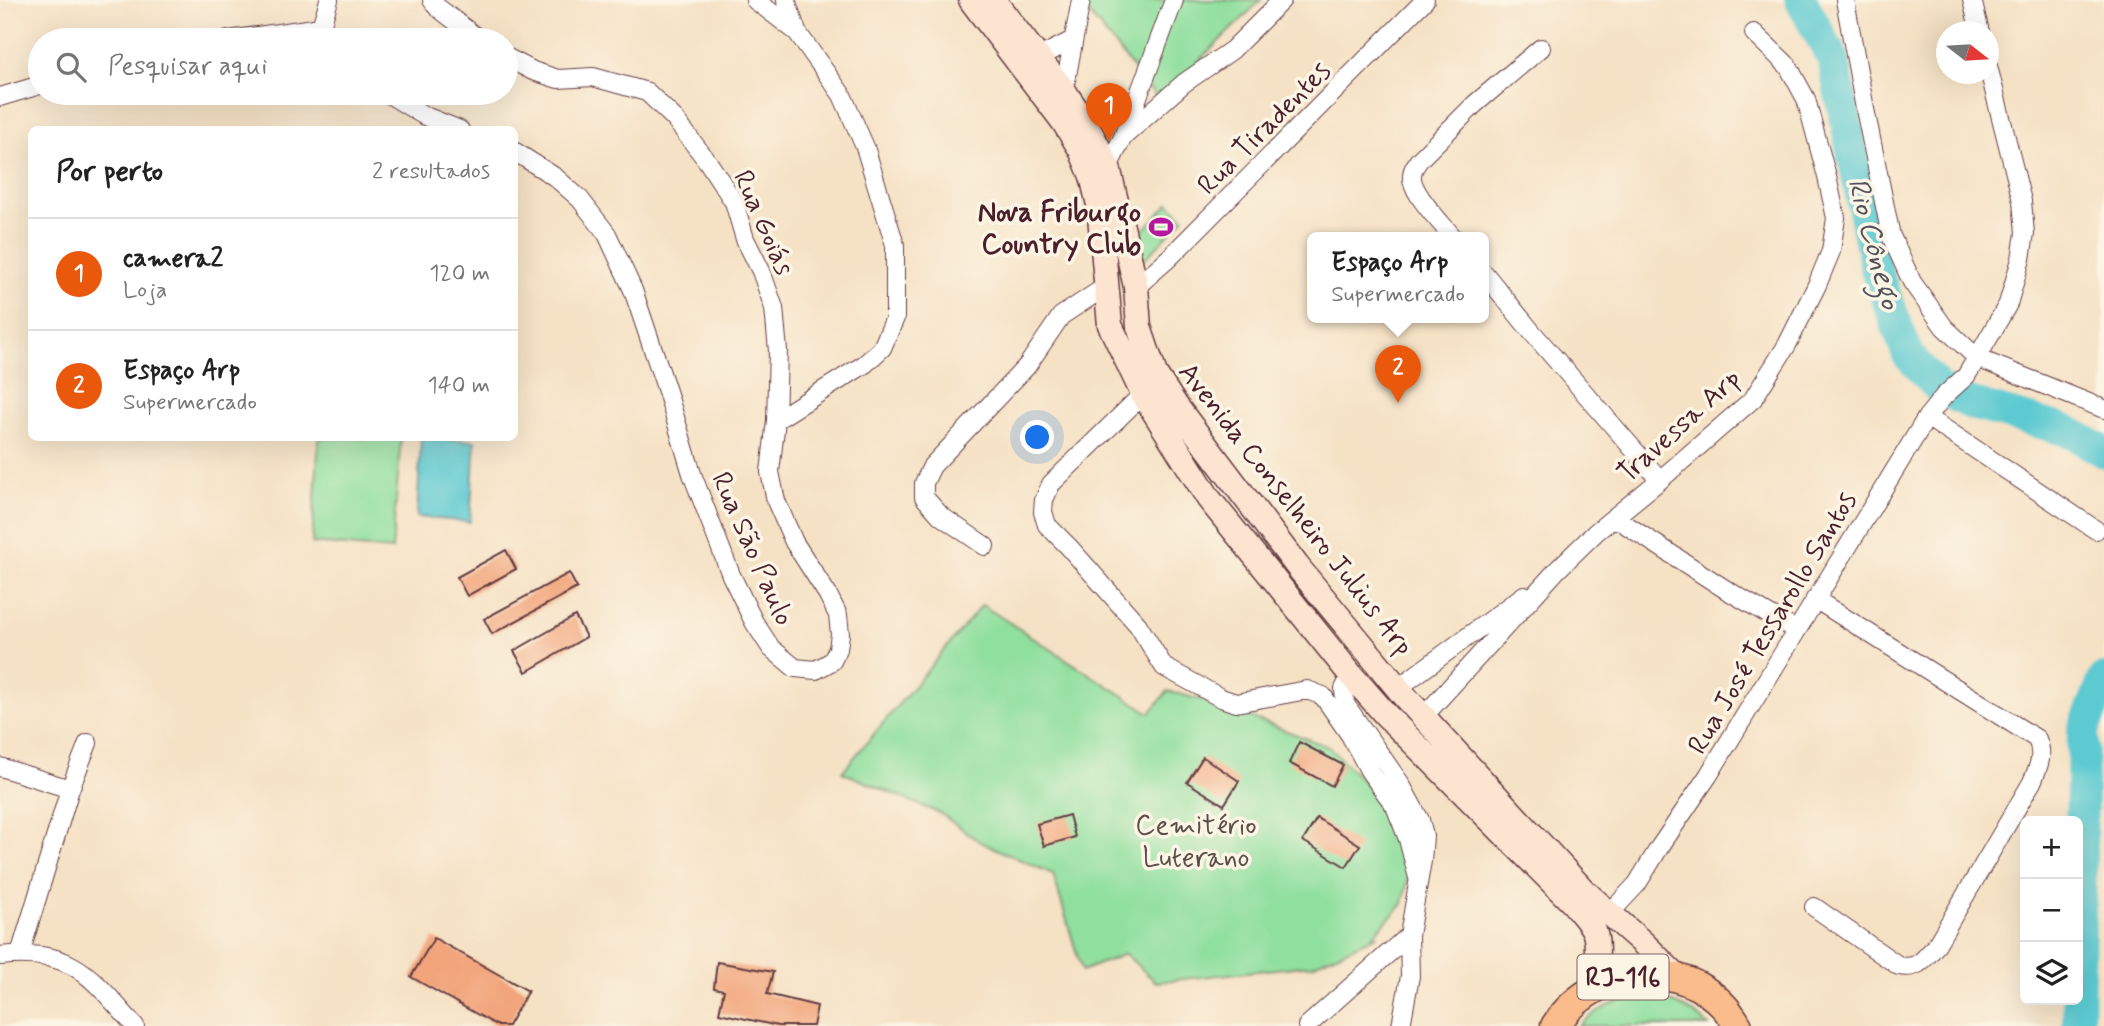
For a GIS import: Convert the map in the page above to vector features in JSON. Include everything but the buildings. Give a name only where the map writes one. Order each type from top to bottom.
[{"type":"main road","name":"Avenida Conselheiro Julius Arp","points":[[971,0],[1063,121],[1081,150],[1092,176],[1099,205],[1110,325],[1143,394],[1209,499],[1351,675],[1398,728],[1574,904],[1592,926],[1596,949],[1592,989]]},
{"type":"main road","name":"Avenida Conselheiro Julius Arp","points":[[993,0],[1064,91],[1088,127],[1108,167],[1136,288],[1139,327],[1155,374],[1176,406],[1297,566],[1423,717],[1583,890],[1679,979]]},
{"type":"main road","name":"RJ-116","points":[[1555,1026],[1573,1003],[1592,989],[1612,980],[1634,975],[1679,979],[1700,988],[1718,1002],[1738,1026]]},
{"type":"street","points":[[327,28],[329,0]]},
{"type":"street","points":[[432,0],[464,28]]},
{"type":"street","points":[[755,0],[797,32]]},
{"type":"street","points":[[776,419],[865,364],[882,348],[895,318],[895,246],[865,147],[842,95],[797,32],[786,0]]},
{"type":"street","points":[[1064,91],[1081,0]]},
{"type":"street","points":[[1108,167],[1123,137],[1174,0]]},
{"type":"street","points":[[1123,137],[1184,83],[1233,50],[1282,0]]},
{"type":"street","name":"Rua Tiradentes","points":[[1136,288],[1425,0]]},
{"type":"street","points":[[1845,0],[1891,236],[1912,282],[1944,327],[1977,358],[2104,409]]},
{"type":"street","points":[[1972,0],[1977,21]]},
{"type":"street","name":"Travessa Arp","points":[[1423,717],[1558,569],[1614,517],[1753,399],[1787,345],[1831,251],[1836,218],[1806,99],[1788,66],[1754,33]]},
{"type":"street","points":[[1037,58],[1073,40]]},
{"type":"street","points":[[1449,232],[1415,187],[1411,178],[1413,170],[1419,160],[1475,104],[1541,48]]},
{"type":"street","name":"Rua Goiás","points":[[518,63],[558,79],[593,77],[647,92],[674,118],[708,162],[734,202],[745,239],[761,271],[774,308],[778,351],[776,419]]},
{"type":"street","name":"Rua José Tessarollo Santos","points":[[1609,915],[1637,884],[1658,848],[1708,776],[1927,417],[1944,396],[1966,376],[2008,304],[2021,259],[2025,233],[2022,201],[1993,84]]},
{"type":"street","points":[[0,97],[28,89]]},
{"type":"street","points":[[407,105],[450,126]]},
{"type":"street","name":"Rua São Paulo","points":[[518,154],[555,177],[580,199],[607,234],[633,290],[692,474],[731,575],[754,622],[771,648],[795,668],[816,670],[832,661],[838,649],[838,615],[794,542],[776,501],[770,472],[776,419]]},
{"type":"street","points":[[1489,279],[1660,480]]},
{"type":"street","points":[[985,546],[941,516],[924,497],[924,483],[932,466],[1027,366],[1060,316],[1105,287]]},
{"type":"street","points":[[1143,394],[1051,484],[1044,500],[1043,512],[1047,526],[1138,625],[1164,667],[1221,698],[1236,703],[1307,691],[1323,696],[1350,735],[1370,772],[1395,806],[1408,839],[1418,878]]},
{"type":"street","points":[[1927,417],[2096,530]]},
{"type":"street","points":[[1614,517],[1725,589],[1795,630]]},
{"type":"street","name":"Travessa Arp","points":[[1398,688],[1558,569]]},
{"type":"street","points":[[1814,907],[1899,966],[1919,965],[1935,947],[2032,782],[2040,763],[2041,749],[2037,739],[1815,599]]},
{"type":"street","points":[[1351,675],[1344,689],[1345,704],[1400,783],[1420,820],[1424,836],[1409,935],[1410,976],[1401,1026]]},
{"type":"street","points":[[20,954],[70,789],[88,743]]},
{"type":"street","points":[[0,767],[70,789]]},
{"type":"street","points":[[1307,1026],[1409,935]]},
{"type":"street","points":[[0,956],[45,955],[79,968],[92,978],[135,1026]]},
{"type":"green space","points":[[1078,0],[1261,0],[1159,100]]},
{"type":"green space","name":"Nova Friburgo Country Club","points":[[1169,203],[1184,218],[1141,263],[1139,235]]},
{"type":"green space","points":[[319,441],[401,441],[392,550],[312,543]]},
{"type":"green space","name":"Cemitério Luterano","points":[[982,605],[1150,713],[1168,691],[1216,704],[1329,747],[1382,800],[1411,862],[1403,904],[1372,936],[1379,935],[1312,965],[1156,982],[1125,954],[1082,971],[1053,874],[980,842],[941,814],[842,772]]},
{"type":"green space","points":[[1645,997],[1679,1006],[1709,1026],[1579,1026],[1609,1005]]},
{"type":"water","points":[[421,441],[475,441],[470,522],[417,517]]},
{"type":"waterway","name":"Rio Cônego","points":[[1801,0],[1833,59],[1877,273],[1908,355],[1939,388],[1969,403],[2068,431],[2104,452]]},
{"type":"waterway","name":"Rio Cônego","points":[[2078,1026],[2083,731],[2104,679]]},
{"type":"place","name":"camera2","points":[[1109,141]]},
{"type":"place","name":"Nova Friburgo Country Club","points":[[1161,227]]},
{"type":"place","name":"Espaço Arp","points":[[1398,403]]}]
